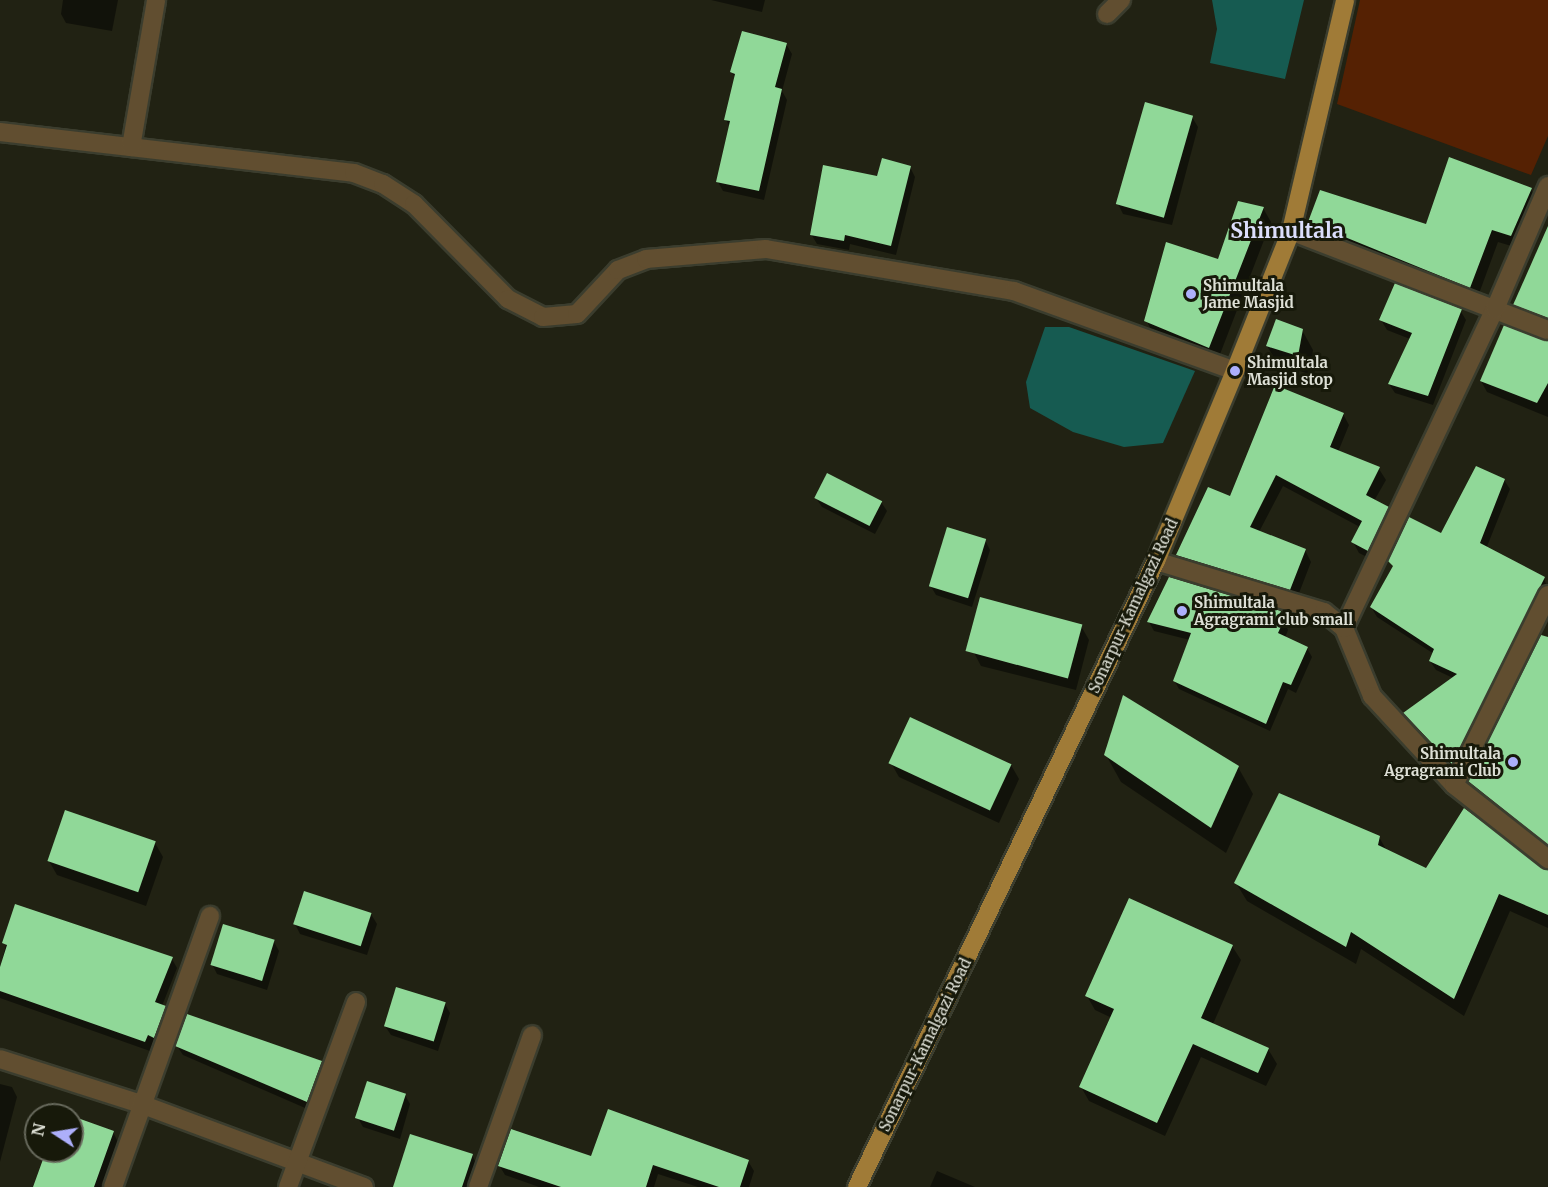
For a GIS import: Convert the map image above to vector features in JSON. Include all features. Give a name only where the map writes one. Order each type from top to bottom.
[{"type":"main road","name":"Sonarpur-Kamalgazi Road","points":[[857,1187],[1156,561],[1235,371],[1291,231],[1345,0]]},
{"type":"street","points":[[131,147],[156,0]]},
{"type":"street","points":[[1107,14],[1121,0]]},
{"type":"street","points":[[0,132],[354,173],[383,183],[414,204],[508,299],[543,317],[577,314],[618,270],[646,259],[766,249],[1014,291],[1235,371]]},
{"type":"street","points":[[1344,628],[1495,309],[1548,186]]},
{"type":"street","points":[[1291,231],[1548,330]]},
{"type":"street","points":[[1156,561],[1324,612],[1344,628],[1372,696],[1454,785],[1548,859]]},
{"type":"street","points":[[1454,785],[1548,595]]},
{"type":"street","points":[[113,1187],[210,916]]},
{"type":"street","points":[[288,1187],[356,1002]]},
{"type":"street","points":[[478,1187],[532,1035]]},
{"type":"street","points":[[0,1059],[144,1105],[364,1187]]},
{"type":"shaded area","points":[[1360,0],[1548,0],[1548,136],[1531,175],[1337,104]]},
{"type":"water","points":[[1212,0],[1304,0],[1285,79],[1210,63],[1217,29]]},
{"type":"water","points":[[1045,327],[1069,327],[1195,371],[1163,443],[1124,447],[1073,432],[1030,408],[1026,382]]},
{"type":"building","points":[[742,31],[787,43],[775,87],[782,89],[759,191],[716,182],[730,121],[724,120],[735,74],[730,72]]},
{"type":"building","points":[[1145,102],[1193,116],[1164,218],[1116,204]]},
{"type":"building","points":[[1449,157],[1532,188],[1511,236],[1492,230],[1470,288],[1308,222],[1320,190],[1426,224]]},
{"type":"building","points":[[882,158],[911,166],[891,246],[845,235],[844,241],[810,235],[823,165],[877,176]]},
{"type":"building","name":"Shimultala Jame Masjid","points":[[1238,201],[1264,207],[1209,348],[1144,321],[1166,242],[1218,259]]},
{"type":"building","points":[[1548,226],[1548,318],[1513,305]]},
{"type":"building","points":[[1395,283],[1462,309],[1428,396],[1388,384],[1412,333],[1379,320]]},
{"type":"building","points":[[1276,319],[1303,329],[1298,356],[1266,346]]},
{"type":"building","points":[[1504,325],[1548,341],[1548,383],[1537,403],[1480,381]]},
{"type":"building","points":[[1275,385],[1344,413],[1330,447],[1380,467],[1366,495],[1389,507],[1368,551],[1351,542],[1362,521],[1276,475],[1250,527],[1306,549],[1290,590],[1176,555],[1208,487],[1230,496]]},
{"type":"building","points":[[1476,466],[1505,479],[1480,543],[1545,577],[1452,764],[1403,713],[1457,674],[1429,661],[1434,649],[1370,607],[1393,566],[1388,561],[1409,517],[1441,533]]},
{"type":"building","points":[[827,473],[882,501],[870,526],[814,498]]},
{"type":"building","points":[[947,527],[986,539],[968,598],[929,586]]},
{"type":"building","points":[[1169,577],[1281,611],[1278,618],[1284,620],[1278,633],[1308,647],[1291,685],[1283,682],[1266,724],[1173,681],[1191,633],[1147,622]]},
{"type":"building","points":[[980,597],[1082,624],[1068,679],[966,651]]},
{"type":"building","name":"Shimultala Agragrami Club","points":[[1541,635],[1548,637],[1548,845],[1468,781]]},
{"type":"building","points":[[1123,695],[1239,766],[1211,828],[1104,755]]},
{"type":"building","points":[[910,717],[1012,764],[990,811],[888,763]]},
{"type":"building","points":[[1279,793],[1380,836],[1378,845],[1426,868],[1464,808],[1548,870],[1548,915],[1499,894],[1454,999],[1351,932],[1346,947],[1234,883]]},
{"type":"building","points":[[65,810],[156,841],[138,892],[47,861]]},
{"type":"building","points":[[304,891],[372,913],[361,946],[293,924]]},
{"type":"building","points":[[1129,898],[1233,945],[1201,1018],[1269,1048],[1258,1073],[1193,1044],[1157,1123],[1079,1087],[1114,1009],[1085,996]]},
{"type":"building","points":[[15,904],[173,957],[155,1002],[166,1006],[154,1038],[148,1035],[145,1042],[0,991],[0,967],[7,945],[2,943]]},
{"type":"building","points":[[223,924],[275,940],[262,981],[210,965]]},
{"type":"building","points":[[396,987],[446,1002],[434,1041],[384,1026]]},
{"type":"building","points":[[187,1014],[322,1061],[307,1102],[175,1046]]},
{"type":"building","points":[[367,1081],[406,1094],[394,1131],[355,1118]]},
{"type":"building","points":[[608,1109],[749,1160],[740,1187],[719,1187],[653,1165],[646,1187],[561,1187],[498,1166],[511,1129],[591,1156]]},
{"type":"building","points":[[84,1120],[114,1131],[94,1187],[33,1187],[42,1163],[84,1163]]},
{"type":"building","points":[[410,1134],[473,1154],[462,1187],[393,1187]]},
{"type":"place","name":"Shimultala Jame Masjid","points":[[1191,294]]},
{"type":"place","name":"Shimultala Masjid stop","points":[[1235,371]]},
{"type":"place","name":"Shimultala Agragrami club small","points":[[1182,611]]},
{"type":"place","name":"Shimultala Agragrami Club","points":[[1513,762]]},
{"type":"district","name":"Shimultala","points":[[1287,231]]}]
